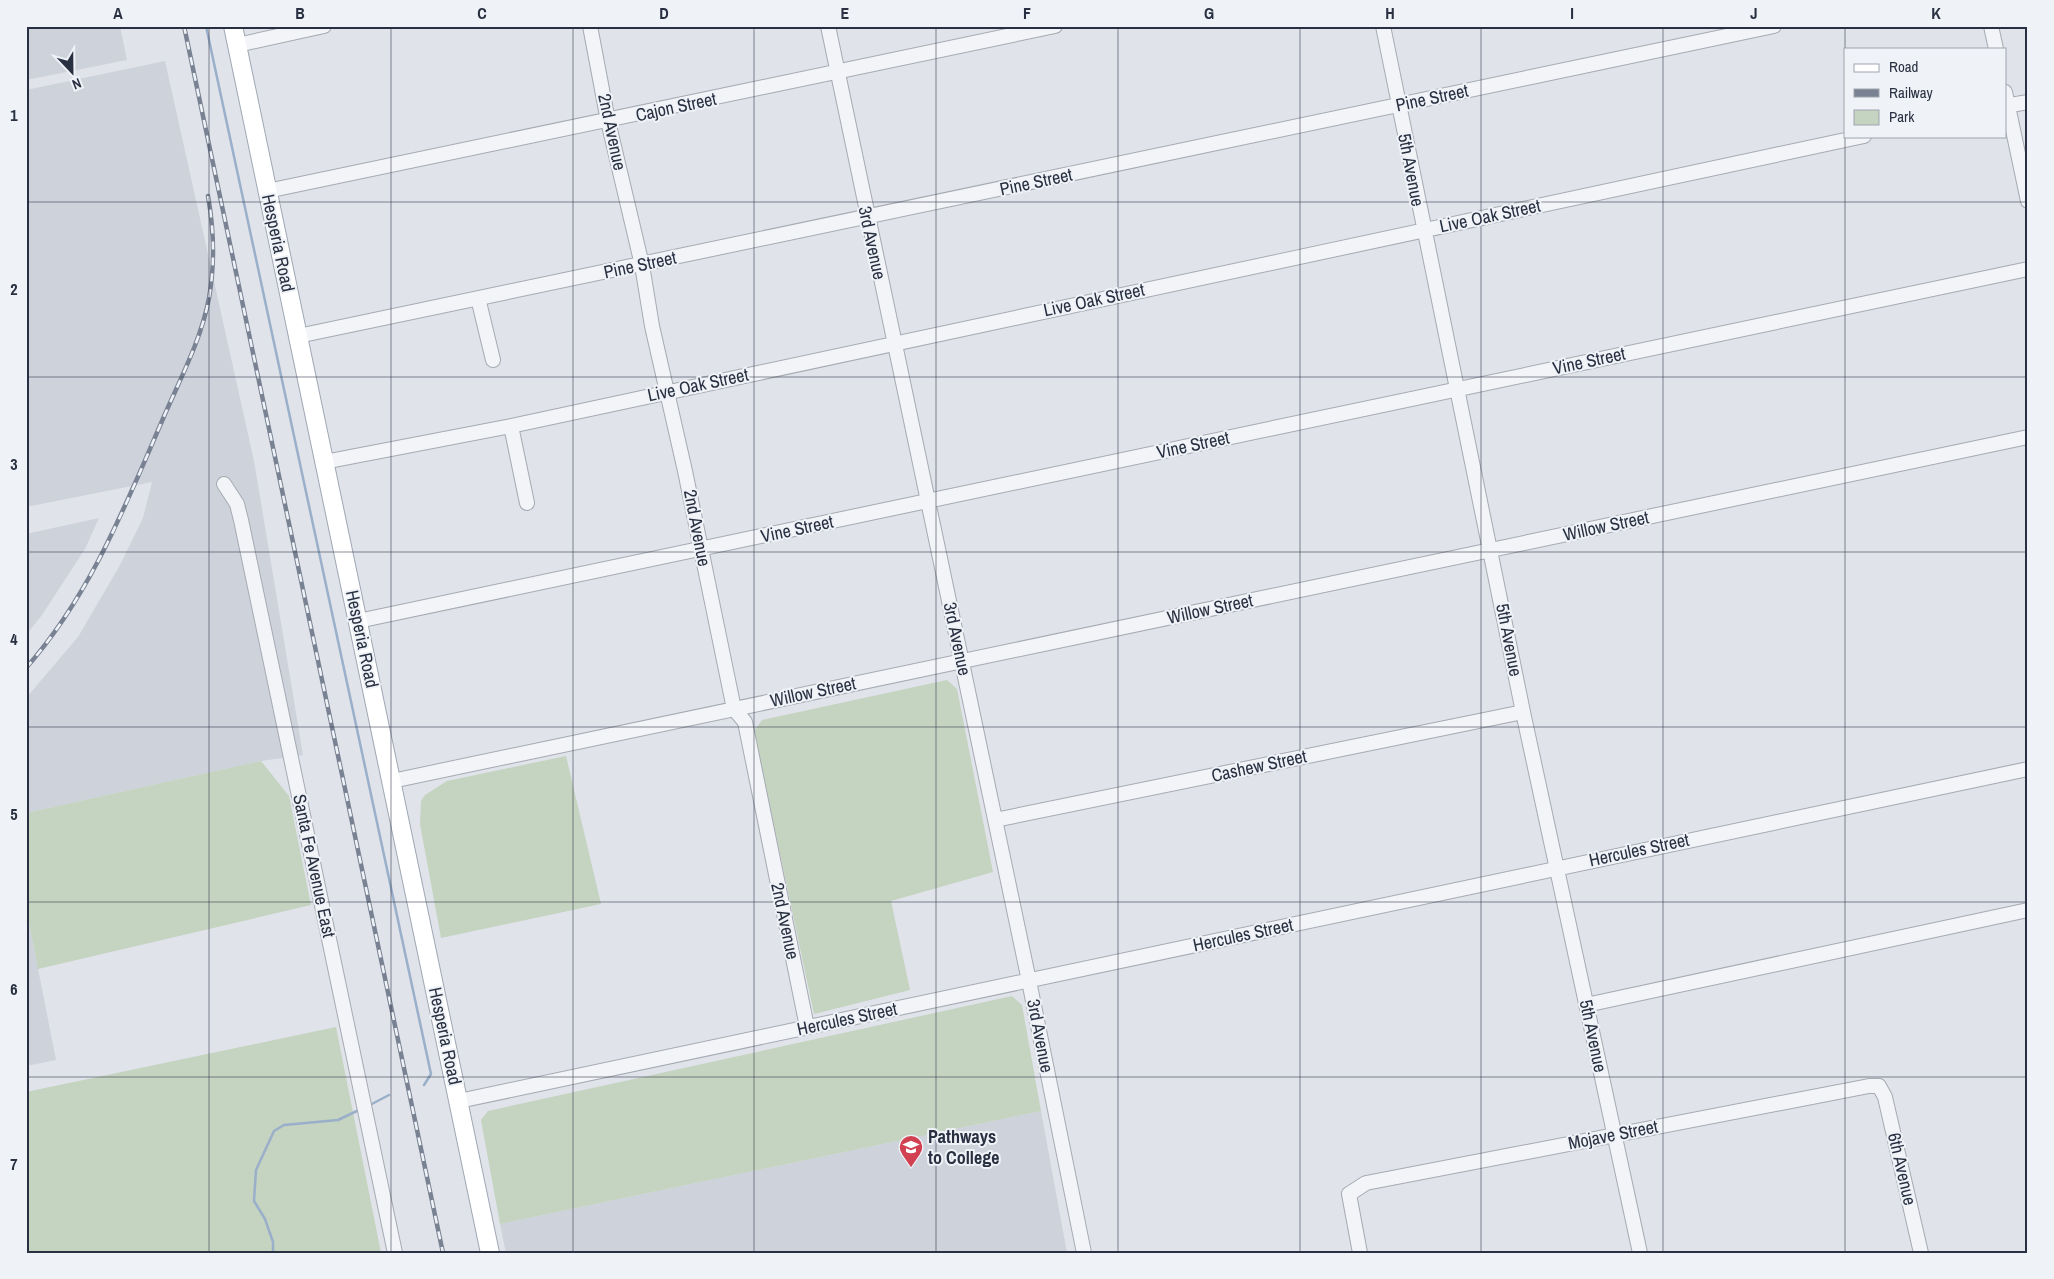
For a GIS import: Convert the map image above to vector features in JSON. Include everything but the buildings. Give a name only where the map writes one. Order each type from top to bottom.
[{"type":"main road","name":"Hesperia Road","points":[[233,26],[490,1253]]},
{"type":"street","points":[[237,45],[324,26]]},
{"type":"street","name":"2nd Avenue","points":[[590,26],[608,121],[642,264],[652,326],[734,709],[744,722],[807,1028]]},
{"type":"street","name":"3rd Avenue","points":[[828,26],[1029,981],[1084,1253]]},
{"type":"street","name":"Cajon Street","points":[[267,192],[1054,26]]},
{"type":"street","name":"5th Avenue","points":[[1383,26],[1423,231],[1491,550],[1523,712],[1640,1253]]},
{"type":"street","name":"Pine Street","points":[[298,336],[1774,26]]},
{"type":"street","points":[[1991,26],[1996,48]]},
{"type":"street","points":[[2028,102],[2006,101],[2028,201]]},
{"type":"street","name":"Live Oak Street","points":[[324,462],[510,426],[894,342],[1855,138]]},
{"type":"street","name":"Vine Street","points":[[358,621],[2028,269]]},
{"type":"street","points":[[478,298],[493,360]]},
{"type":"street","points":[[510,426],[527,503]]},
{"type":"street","name":"Willow Street","points":[[392,781],[2028,437]]},
{"type":"street","name":"Santa Fe Avenue East","points":[[224,484],[237,504],[241,520],[396,1253]]},
{"type":"street","name":"Cashew Street","points":[[995,820],[1523,712]]},
{"type":"street","name":"Hercules Street","points":[[459,1101],[1557,867],[2028,770]]},
{"type":"street","points":[[1586,1005],[2028,910]]},
{"type":"street","name":"Mojave Street","points":[[1360,1253],[1349,1194],[1366,1184],[1614,1134],[1869,1086],[1879,1086]]},
{"type":"street","name":"6th Avenue","points":[[1879,1086],[1885,1097],[1921,1253]]},
{"type":"shaded area","points":[[26,26],[120,26],[127,60],[26,80]]},
{"type":"shaded area","points":[[165,61],[254,461],[303,755],[261,761],[26,813],[26,698],[78,637],[120,565],[143,518],[152,482],[26,507],[26,90]]},
{"type":"shaded area","points":[[99,518],[85,549],[42,615],[26,635],[26,534]]},
{"type":"shaded area","points":[[26,908],[56,1060],[26,1066]]},
{"type":"shaded area","name":"Pathways to College","points":[[1041,1111],[1067,1253],[506,1253],[500,1224]]},
{"type":"green space","points":[[947,680],[957,689],[993,872],[891,901],[910,990],[814,1014],[754,731],[762,720]]},
{"type":"green space","points":[[566,756],[601,904],[441,938],[420,824],[421,801],[425,795],[447,781]]},
{"type":"green space","points":[[261,761],[289,796],[311,905],[38,969],[26,908],[26,813]]},
{"type":"green space","points":[[1012,996],[1022,1005],[1041,1111],[500,1224],[481,1120],[488,1111]]},
{"type":"green space","points":[[336,1027],[381,1253],[26,1253],[26,1092]]},
{"type":"waterway","points":[[206,26],[431,1074],[424,1085]]},
{"type":"waterway","points":[[368,1106],[389,1095]]},
{"type":"waterway","points":[[273,1253],[273,1242],[265,1219],[254,1201],[256,1170],[274,1131],[284,1125],[338,1120],[361,1109]]},
{"type":"railway","points":[[184,26],[443,1253]]},
{"type":"railway","points":[[26,668],[69,611],[104,550],[134,486],[201,330],[209,298],[213,260],[213,234],[208,196]]},
{"type":"place","name":"Pathways to College","points":[[911,1168]]}]
